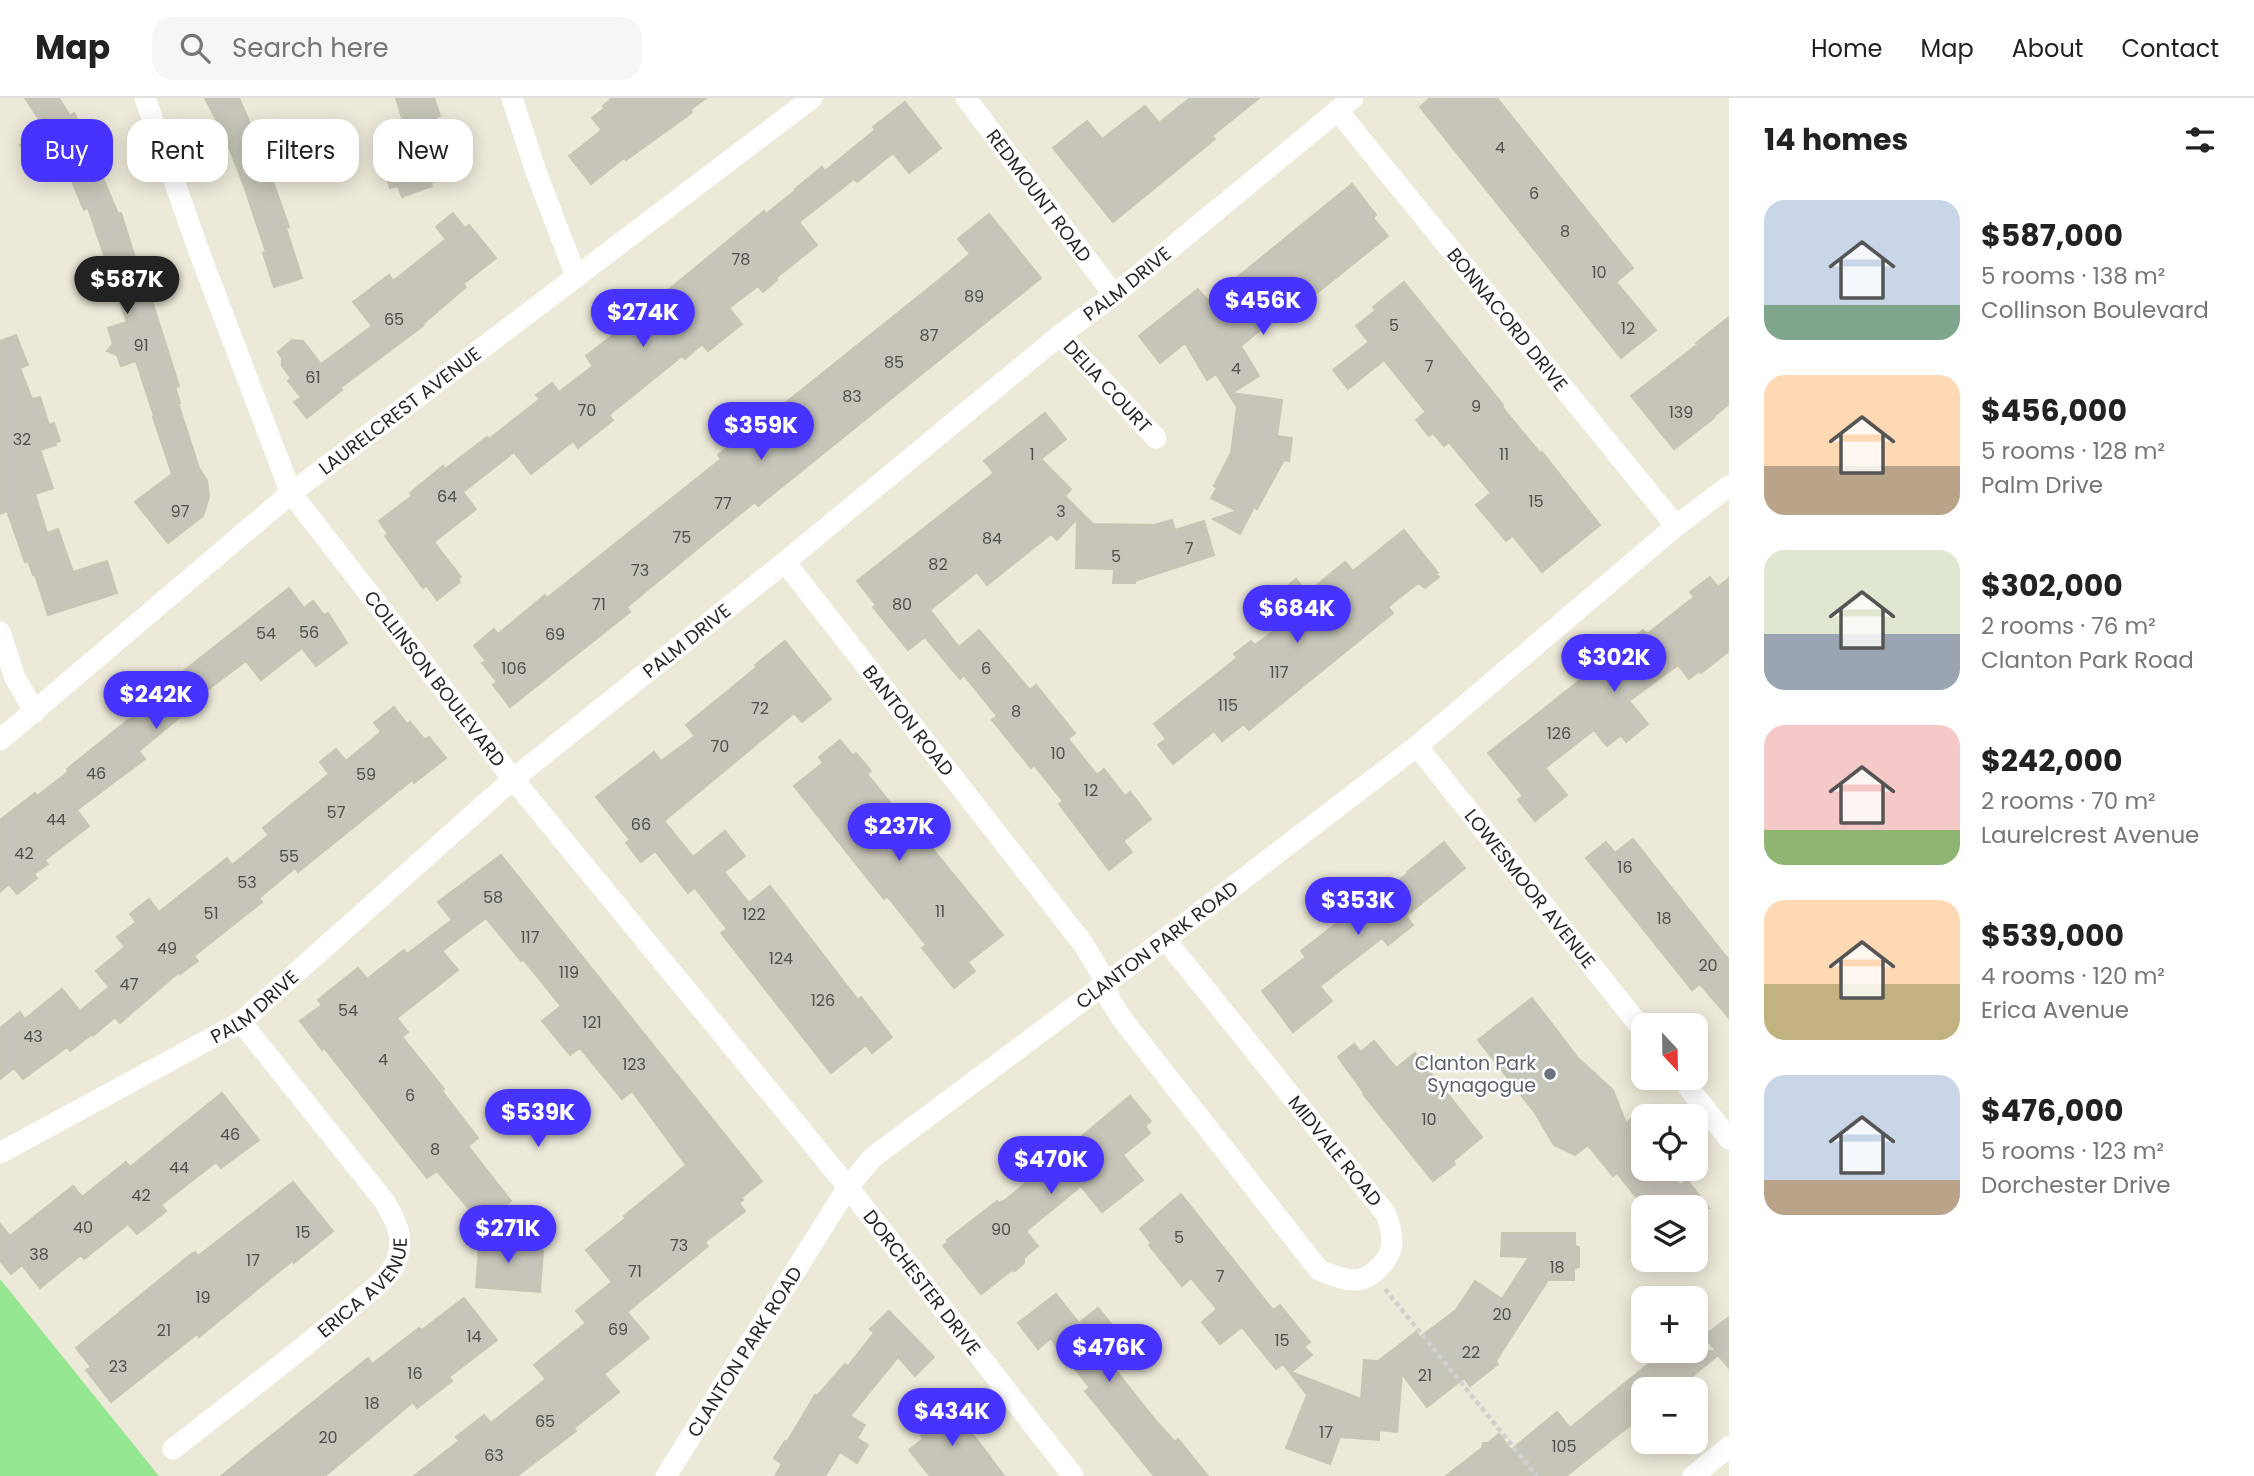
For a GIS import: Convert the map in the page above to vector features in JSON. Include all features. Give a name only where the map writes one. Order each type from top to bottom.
[{"type":"street","name":"COLLINSON BOULEVARD","points":[[145,98],[201,257],[291,494],[513,779],[848,1187]]},
{"type":"street","points":[[512,98],[536,172],[576,276]]},
{"type":"street","name":"LAURELCREST AVENUE","points":[[0,740],[291,494],[811,98]]},
{"type":"street","name":"REDMOUNT ROAD","points":[[967,98],[1114,295]]},
{"type":"street","name":"PALM DRIVE","points":[[0,1153],[241,1022],[513,779],[785,562],[1345,104]]},
{"type":"street","name":"BONNACORD DRIVE","points":[[1345,104],[1676,526]]},
{"type":"street","name":"DELIA COURT","points":[[1060,335],[1156,438]]},
{"type":"street","name":"CLANTON PARK ROAD","points":[[666,1476],[848,1187],[872,1158],[1417,746],[1676,526],[1727,492]]},
{"type":"street","name":"BANTON ROAD","points":[[785,562],[1076,934],[1106,982]]},
{"type":"street","points":[[0,632],[15,678],[35,712]]},
{"type":"street","name":"LOWESMOOR AVENUE","points":[[1417,746],[1631,1015]]},
{"type":"street","name":"MIDVALE ROAD","points":[[1165,939],[1386,1214],[1391,1227],[1391,1251],[1373,1274]]},
{"type":"street","points":[[1106,982],[1109,998],[1122,1019],[1319,1270],[1357,1280],[1373,1274]]},
{"type":"street","name":"ERICA AVENUE","points":[[173,1449],[339,1318],[379,1283],[395,1266],[400,1249],[399,1227],[385,1202],[241,1022]]},
{"type":"street","points":[[1690,1090],[1729,1139]]},
{"type":"street","name":"DORCHESTER DRIVE","points":[[848,1187],[1073,1476]]},
{"type":"street","points":[[1701,1474],[1729,1447]]},
{"type":"path","points":[[1373,1274],[1537,1476]]},
{"type":"green space","points":[[0,1279],[159,1476],[0,1476]]},
{"type":"building","points":[[25,98],[59,98],[70,116],[74,113],[77,119],[39,119]]},
{"type":"building","points":[[205,98],[239,98],[248,119],[242,119],[242,181],[228,145],[228,119],[216,119]]},
{"type":"building","points":[[396,98],[434,98],[440,116],[437,119],[402,119]]},
{"type":"building","points":[[612,98],[706,98],[690,110],[692,112],[686,117],[626,160],[624,158],[591,184],[569,156],[602,130],[592,118],[605,108],[603,106]]},
{"type":"building","points":[[1190,98],[1259,98],[1212,136],[1215,139],[1113,222],[1053,148],[1087,121],[1102,139],[1145,106],[1159,123]]},
{"type":"building","points":[[1430,98],[1497,98],[1633,268],[1616,282],[1656,330],[1621,358],[1420,107]]},
{"type":"building","points":[[905,102],[941,148],[909,173],[893,153],[857,182],[854,179],[799,222],[817,245],[763,292],[758,286],[729,308],[742,324],[708,351],[702,344],[685,359],[682,356],[609,415],[613,420],[578,448],[573,441],[531,474],[514,452],[463,492],[476,509],[434,542],[461,577],[458,579],[460,582],[437,600],[426,585],[423,588],[385,536],[388,534],[379,521],[412,496],[410,493],[443,466],[445,469],[487,437],[489,439],[540,399],[536,395],[552,383],[559,392],[593,366],[586,356],[621,329],[619,327],[655,301],[764,211],[766,214],[822,167],[825,171]]},
{"type":"building","points":[[73,182],[105,182],[118,214],[121,213],[137,264],[140,264],[179,386],[175,387],[178,403],[199,468],[207,480],[209,497],[203,516],[168,543],[135,502],[172,474],[136,361],[121,366],[117,355],[107,351],[113,344],[108,328],[127,322],[88,208],[84,210]]},
{"type":"building","points":[[242,182],[273,182],[289,227],[286,228],[302,278],[274,287],[263,253],[266,252]]},
{"type":"building","points":[[388,182],[433,182],[430,183],[432,186],[402,197],[398,186],[390,188]]},
{"type":"building","points":[[1352,184],[1388,236],[1313,296],[1308,290],[1241,346],[1259,376],[1232,393],[1282,400],[1277,436],[1292,438],[1289,461],[1284,460],[1240,534],[1213,519],[1237,511],[1211,498],[1217,488],[1214,486],[1231,453],[1237,407],[1216,374],[1207,380],[1185,343],[1160,363],[1139,336],[1198,289],[1208,301]]},
{"type":"building","points":[[453,213],[465,228],[469,225],[496,258],[463,284],[466,287],[423,326],[340,388],[342,390],[307,418],[294,402],[301,397],[288,381],[291,378],[282,366],[282,358],[278,352],[292,340],[303,341],[321,364],[372,326],[353,302],[389,275],[393,281],[446,239],[436,227]]},
{"type":"building","points":[[989,214],[1041,278],[758,506],[755,502],[627,607],[630,612],[510,707],[493,685],[497,682],[482,663],[486,661],[474,646],[494,629],[498,634],[545,595],[547,598],[721,459],[718,455],[970,254],[958,239]]},
{"type":"building","points":[[1404,282],[1502,407],[1600,525],[1542,572],[1513,536],[1506,541],[1476,505],[1491,493],[1449,442],[1444,446],[1433,433],[1429,436],[1416,420],[1426,412],[1384,360],[1348,389],[1333,370],[1369,342],[1356,326],[1376,310],[1373,307]]},
{"type":"building","points":[[1729,317],[1729,404],[1674,449],[1631,396]]},
{"type":"building","points":[[16,335],[28,365],[20,368],[32,399],[40,397],[49,425],[54,423],[60,441],[40,450],[53,488],[35,494],[47,533],[58,529],[73,572],[107,561],[117,593],[48,615],[35,575],[28,561],[25,562],[7,511],[0,514],[0,341]]},
{"type":"building","points":[[1045,413],[1066,439],[1041,459],[1071,489],[1065,496],[1093,524],[1154,525],[1172,520],[1175,530],[1204,521],[1214,555],[1135,583],[1113,583],[1114,569],[1076,568],[1077,519],[1057,540],[1051,534],[987,585],[977,572],[930,610],[959,647],[979,630],[1030,690],[1036,685],[1075,733],[1068,739],[1097,775],[1104,769],[1125,796],[1130,792],[1151,819],[1123,841],[1132,852],[1109,870],[1059,804],[1063,801],[1034,765],[1031,768],[992,720],[997,716],[964,675],[960,679],[925,637],[908,650],[873,607],[876,605],[857,581],[994,473],[984,461]]},
{"type":"building","points":[[1404,530],[1439,577],[1425,588],[1418,583],[1388,607],[1393,613],[1249,730],[1244,724],[1222,741],[1214,731],[1173,764],[1158,745],[1166,739],[1154,724],[1237,658],[1234,654],[1251,641],[1255,645],[1287,621],[1270,600],[1296,579],[1307,593],[1345,562],[1353,571]]},
{"type":"building","points":[[1710,577],[1718,587],[1729,578],[1729,651],[1689,679],[1678,665],[1629,701],[1648,724],[1626,742],[1621,735],[1607,746],[1594,730],[1545,768],[1567,795],[1535,821],[1518,800],[1523,796],[1488,753],[1643,630],[1647,634],[1694,597],[1690,592]]},
{"type":"building","points":[[289,588],[304,608],[313,601],[324,615],[328,613],[347,643],[316,666],[302,648],[261,680],[246,661],[194,700],[197,703],[139,751],[145,759],[77,810],[89,826],[45,860],[48,864],[34,874],[37,878],[17,894],[9,884],[0,892],[0,820],[68,772],[67,769],[159,695],[157,692]]},
{"type":"building","points":[[785,641],[831,699],[802,722],[794,713],[664,821],[693,857],[725,831],[745,856],[724,872],[749,903],[770,886],[858,1000],[861,997],[892,1037],[872,1053],[866,1045],[831,1073],[721,933],[727,929],[695,888],[688,893],[655,851],[641,862],[626,843],[630,840],[596,797],[654,752],[661,761],[695,736],[686,725]]},
{"type":"building","points":[[394,707],[407,724],[410,722],[425,740],[429,737],[446,758],[414,783],[412,780],[298,872],[295,868],[259,898],[262,902],[194,956],[198,961],[178,973],[120,1023],[115,1017],[93,1036],[92,1034],[70,1051],[67,1047],[23,1079],[14,1068],[0,1079],[0,1028],[20,1012],[25,1019],[62,989],[80,1011],[109,987],[96,971],[125,947],[117,937],[136,922],[130,914],[149,899],[159,912],[227,858],[232,865],[269,835],[263,828],[329,774],[320,762],[336,749],[346,761],[381,732],[374,723]]},
{"type":"building","points":[[840,740],[853,756],[856,753],[871,771],[867,774],[924,845],[927,842],[1003,935],[968,962],[975,971],[954,988],[922,948],[926,945],[887,896],[884,899],[794,786],[823,763],[819,757]]},
{"type":"building","points":[[1633,839],[1729,960],[1729,1018],[1700,984],[1692,990],[1586,858],[1606,842],[1615,853]]},
{"type":"building","points":[[1444,842],[1465,868],[1406,916],[1413,925],[1388,945],[1382,938],[1320,986],[1332,1001],[1293,1032],[1262,991],[1306,957],[1301,951],[1373,895],[1376,898]]},
{"type":"building","points":[[501,855],[762,1181],[741,1198],[743,1200],[739,1203],[745,1211],[705,1242],[708,1246],[627,1312],[649,1338],[604,1374],[619,1392],[574,1428],[576,1431],[517,1476],[414,1476],[459,1441],[456,1437],[484,1415],[491,1423],[546,1379],[534,1365],[586,1323],[576,1311],[612,1282],[586,1250],[686,1165],[632,1091],[622,1099],[580,1048],[570,1055],[542,1021],[561,1006],[486,918],[442,951],[458,970],[397,1018],[408,1032],[402,1037],[444,1089],[442,1091],[478,1138],[468,1146],[511,1201],[482,1224],[437,1171],[427,1178],[300,1021],[322,1005],[318,1000],[358,968],[367,979],[404,950],[407,954],[452,920],[438,902]]},
{"type":"building","name":"Clanton Park Synagogue","points":[[1532,998],[1578,1058],[1613,1090],[1626,1123],[1631,1119],[1631,1181],[1677,1181],[1680,1185],[1688,1181],[1699,1195],[1635,1195],[1617,1173],[1613,1176],[1588,1145],[1575,1155],[1554,1145],[1535,1113],[1478,1040]]},
{"type":"building","points":[[1374,1041],[1396,1068],[1415,1053],[1482,1137],[1433,1181],[1363,1094],[1338,1057],[1354,1044],[1361,1052]]},
{"type":"building","points":[[222,1093],[259,1140],[221,1168],[216,1162],[161,1205],[166,1211],[137,1234],[128,1224],[84,1259],[81,1255],[40,1288],[22,1265],[11,1274],[0,1261],[0,1224],[10,1236],[73,1186],[82,1197],[126,1162],[130,1167]]},
{"type":"building","points":[[1130,1096],[1151,1121],[1145,1126],[1150,1133],[1123,1155],[1143,1180],[1102,1212],[1081,1186],[1026,1231],[1038,1246],[1024,1258],[1024,1263],[981,1294],[943,1246],[947,1240],[997,1201],[1003,1202]]},
{"type":"building","points":[[293,1182],[333,1231],[199,1337],[197,1334],[111,1402],[86,1370],[91,1367],[76,1348],[191,1254],[195,1252],[198,1256]]},
{"type":"building","points":[[1181,1194],[1273,1310],[1280,1305],[1310,1342],[1304,1347],[1312,1355],[1291,1372],[1361,1399],[1364,1360],[1378,1361],[1416,1332],[1420,1337],[1456,1310],[1475,1281],[1502,1299],[1529,1257],[1501,1256],[1502,1233],[1575,1233],[1575,1246],[1579,1247],[1579,1267],[1574,1268],[1574,1280],[1548,1280],[1496,1361],[1498,1364],[1470,1386],[1464,1378],[1427,1407],[1402,1374],[1397,1432],[1379,1430],[1379,1440],[1340,1437],[1330,1464],[1286,1448],[1307,1395],[1283,1364],[1276,1369],[1242,1327],[1220,1344],[1202,1322],[1217,1309],[1191,1278],[1182,1286],[1149,1245],[1151,1243],[1140,1229]]},
{"type":"building","points":[[480,1234],[520,1237],[519,1250],[543,1251],[540,1292],[476,1287]]},
{"type":"building","points":[[1056,1294],[1079,1323],[1098,1308],[1130,1347],[1110,1363],[1156,1421],[1175,1442],[1178,1439],[1208,1476],[1154,1476],[1085,1391],[1090,1388],[1059,1352],[1051,1338],[1038,1349],[1018,1323]]},
{"type":"building","points":[[464,1298],[497,1340],[449,1377],[452,1381],[417,1408],[413,1402],[325,1476],[221,1476],[368,1358],[372,1364]]},
{"type":"building","points":[[889,1311],[934,1357],[915,1376],[898,1357],[850,1416],[865,1425],[857,1438],[868,1445],[857,1463],[840,1452],[825,1476],[775,1476],[782,1464],[774,1458],[785,1441],[787,1442],[815,1395],[817,1396],[845,1364],[848,1366],[874,1333],[870,1329]]},
{"type":"building","points":[[1729,1317],[1729,1368],[1718,1355],[1692,1377],[1632,1377],[1649,1363],[1708,1363],[1708,1351],[1716,1351],[1708,1341],[1708,1333]]},
{"type":"building","points":[[1631,1378],[1631,1425],[1566,1476],[1446,1476],[1482,1448],[1483,1443],[1488,1443],[1499,1434],[1511,1450],[1557,1412],[1570,1428]]},
{"type":"building","points":[[947,1402],[1004,1476],[930,1476],[909,1450],[923,1439],[921,1436],[932,1427],[926,1419]]},
{"type":"place","name":"Clanton Park Synagogue","points":[[1550,1074]]}]
